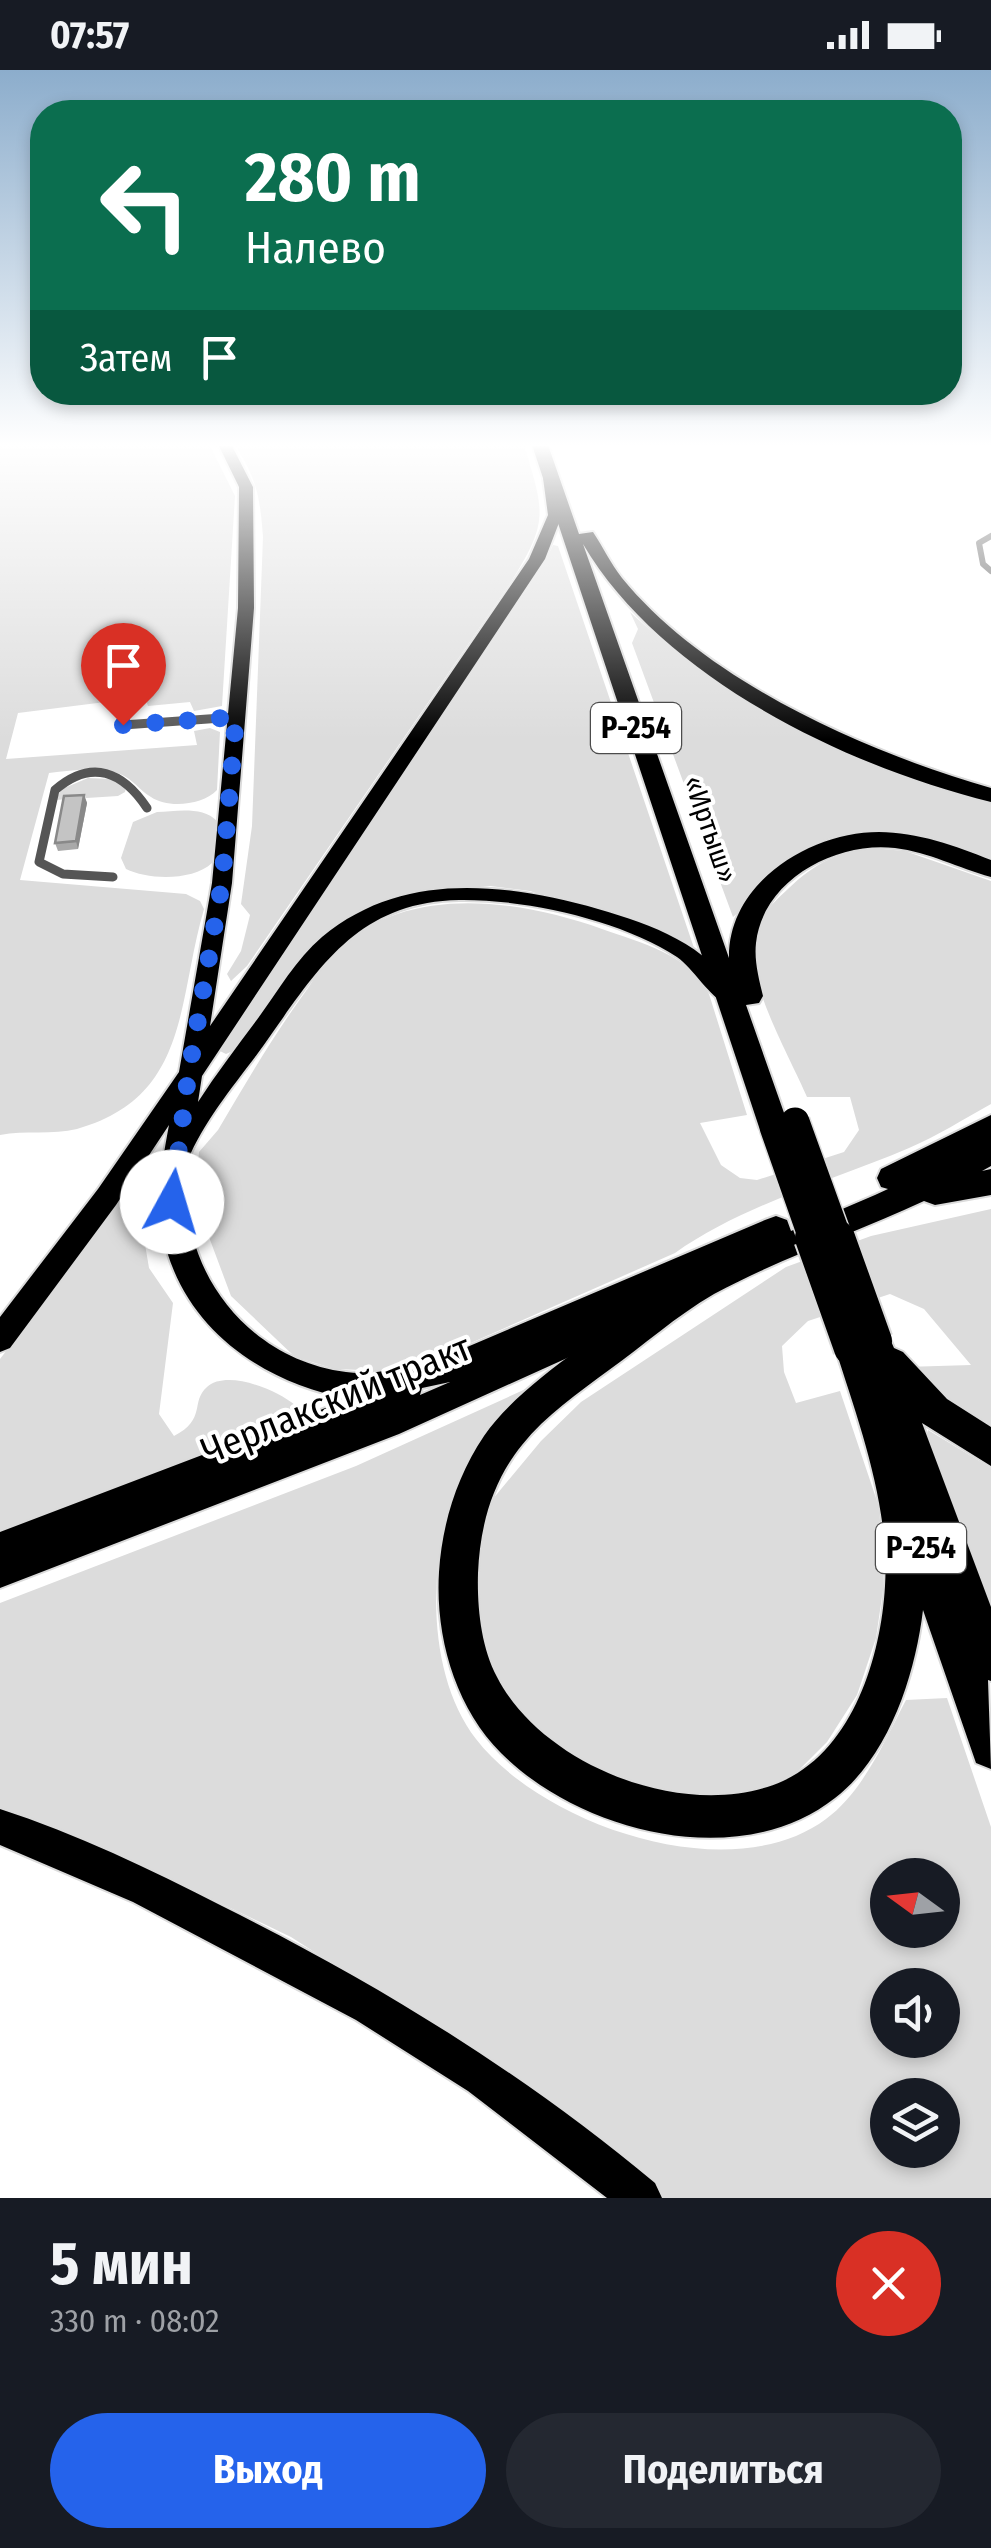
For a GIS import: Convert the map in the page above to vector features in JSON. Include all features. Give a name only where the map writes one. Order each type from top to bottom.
[{"type":"highway","name":"«Иртыш»","points":[[577,541],[863,1344]]},
{"type":"highway","points":[[589,541],[596,559],[619,588],[663,628],[741,684],[822,730],[924,776],[991,794]]},
{"type":"highway","points":[[742,1004],[742,946],[752,914],[772,887],[812,854],[838,844],[882,839],[932,848],[991,869]]},
{"type":"highway","points":[[458,1367],[853,1196],[991,1127]]},
{"type":"highway","points":[[875,1417],[905,1555],[903,1618],[896,1653],[866,1727],[822,1780],[796,1798],[764,1810],[727,1817],[688,1818],[616,1800],[534,1752],[492,1710],[467,1654],[458,1564],[469,1504],[481,1473],[532,1408],[697,1287],[865,1213],[991,1151]]},
{"type":"highway","points":[[865,1213],[940,1190],[991,1182]]},
{"type":"highway","points":[[863,1344],[934,1411],[991,1448]]},
{"type":"highway","name":"Р-254","points":[[863,1344],[875,1417],[991,1748]]},
{"type":"highway","name":"Р-254","points":[[863,1344],[991,1662]]},
{"type":"main road","points":[[248,541],[222,883],[174,1170],[173,1216],[183,1258],[212,1310],[250,1347],[295,1372],[347,1386],[380,1384],[458,1367]]},
{"type":"main road","points":[[0,1339],[107,1197],[537,560],[545,541]]},
{"type":"main road","points":[[174,1170],[212,1098],[317,956],[362,919],[405,902],[453,893],[498,893],[555,902],[680,947],[702,962],[742,1004]]},
{"type":"main road","name":"Черлакский тракт","points":[[0,1572],[388,1424],[697,1287]]},
{"type":"main road","name":"Черлакский тракт","points":[[0,1548],[257,1452],[458,1367]]},
{"type":"main road","points":[[0,1827],[150,1890],[268,1948],[403,2023],[518,2098],[640,2198]]},
{"type":"lane","points":[[982,541],[979,554],[991,571]]},
{"type":"lane","points":[[123,725],[236,717]]},
{"type":"lane","points":[[113,877],[46,870],[39,862],[55,790],[74,776],[116,775],[130,784],[147,808]]},
{"type":"shaded area","points":[[0,541],[232,541],[222,706],[194,711],[190,702],[148,706],[145,697],[18,713],[6,759],[197,745],[194,731],[210,728],[220,732],[217,790],[194,802],[158,801],[125,776],[103,770],[49,773],[20,880],[186,894],[200,901],[204,909],[173,1041],[160,1070],[141,1094],[114,1114],[77,1129],[0,1135]]},
{"type":"shaded area","points":[[263,541],[533,541],[511,582],[247,966],[231,981],[227,974],[241,951],[250,915],[241,904],[252,826]]},
{"type":"shaded area","points":[[553,545],[558,546],[694,948],[530,891],[490,886],[422,893],[340,923],[292,972],[235,1050],[226,1054],[220,1051],[545,562]]},
{"type":"shaded area","points":[[630,612],[708,673],[799,729],[897,773],[991,802],[991,865],[890,836],[840,836],[792,858],[733,917],[632,643],[638,629]]},
{"type":"shaded area","points":[[88,778],[112,779],[126,788],[125,792],[118,796],[55,800],[62,789]]},
{"type":"shaded area","points":[[197,811],[217,821],[212,863],[194,873],[170,877],[126,869],[121,858],[133,822],[157,812]]},
{"type":"shaded area","points":[[871,848],[905,851],[991,881],[991,1104],[909,1148],[730,1221],[675,1253],[439,1357],[387,1371],[335,1369],[295,1357],[231,1296],[203,1221],[197,1172],[199,1152],[218,1130],[272,1040],[331,955],[364,929],[429,906],[464,903],[535,910],[632,939],[677,960],[690,969],[709,994],[747,1115],[700,1123],[721,1165],[740,1178],[757,1180],[844,1152],[859,1130],[850,1097],[807,1097],[762,995],[755,974],[753,937],[767,910],[808,872],[837,856]]},
{"type":"shaded area","points":[[137,1196],[149,1268],[173,1303],[159,1414],[174,1436],[191,1423],[207,1387],[227,1380],[265,1388],[287,1399],[295,1405],[293,1419],[0,1532],[0,1359],[122,1199]]},
{"type":"shaded area","points":[[991,1209],[991,1436],[905,1367],[971,1365],[924,1309],[890,1294],[808,1321],[782,1346],[784,1372],[796,1403],[840,1391],[878,1504],[884,1553],[876,1638],[857,1695],[827,1742],[797,1772],[751,1796],[706,1801],[598,1778],[513,1715],[479,1644],[473,1595],[482,1526],[492,1500],[541,1441],[581,1402],[786,1267],[871,1236]]},
{"type":"shaded area","points":[[572,1368],[502,1416],[464,1469],[450,1506],[436,1588],[444,1670],[457,1707],[476,1739],[506,1770],[546,1798],[591,1821],[640,1838],[691,1848],[741,1849],[786,1840],[826,1819],[851,1795],[872,1764],[906,1700],[947,1698],[991,1827],[991,2198],[662,2198],[592,2137],[291,1937],[201,1894],[0,1811],[0,1603],[356,1466]]},
{"type":"shaded area","points":[[928,1430],[991,1468],[991,1608],[927,1437]]},
{"type":"building","points":[[84,795],[76,841],[55,843],[64,796]]},
{"type":"route","points":[[123,725],[236,717],[222,883],[188,1077],[172,1202]]}]
